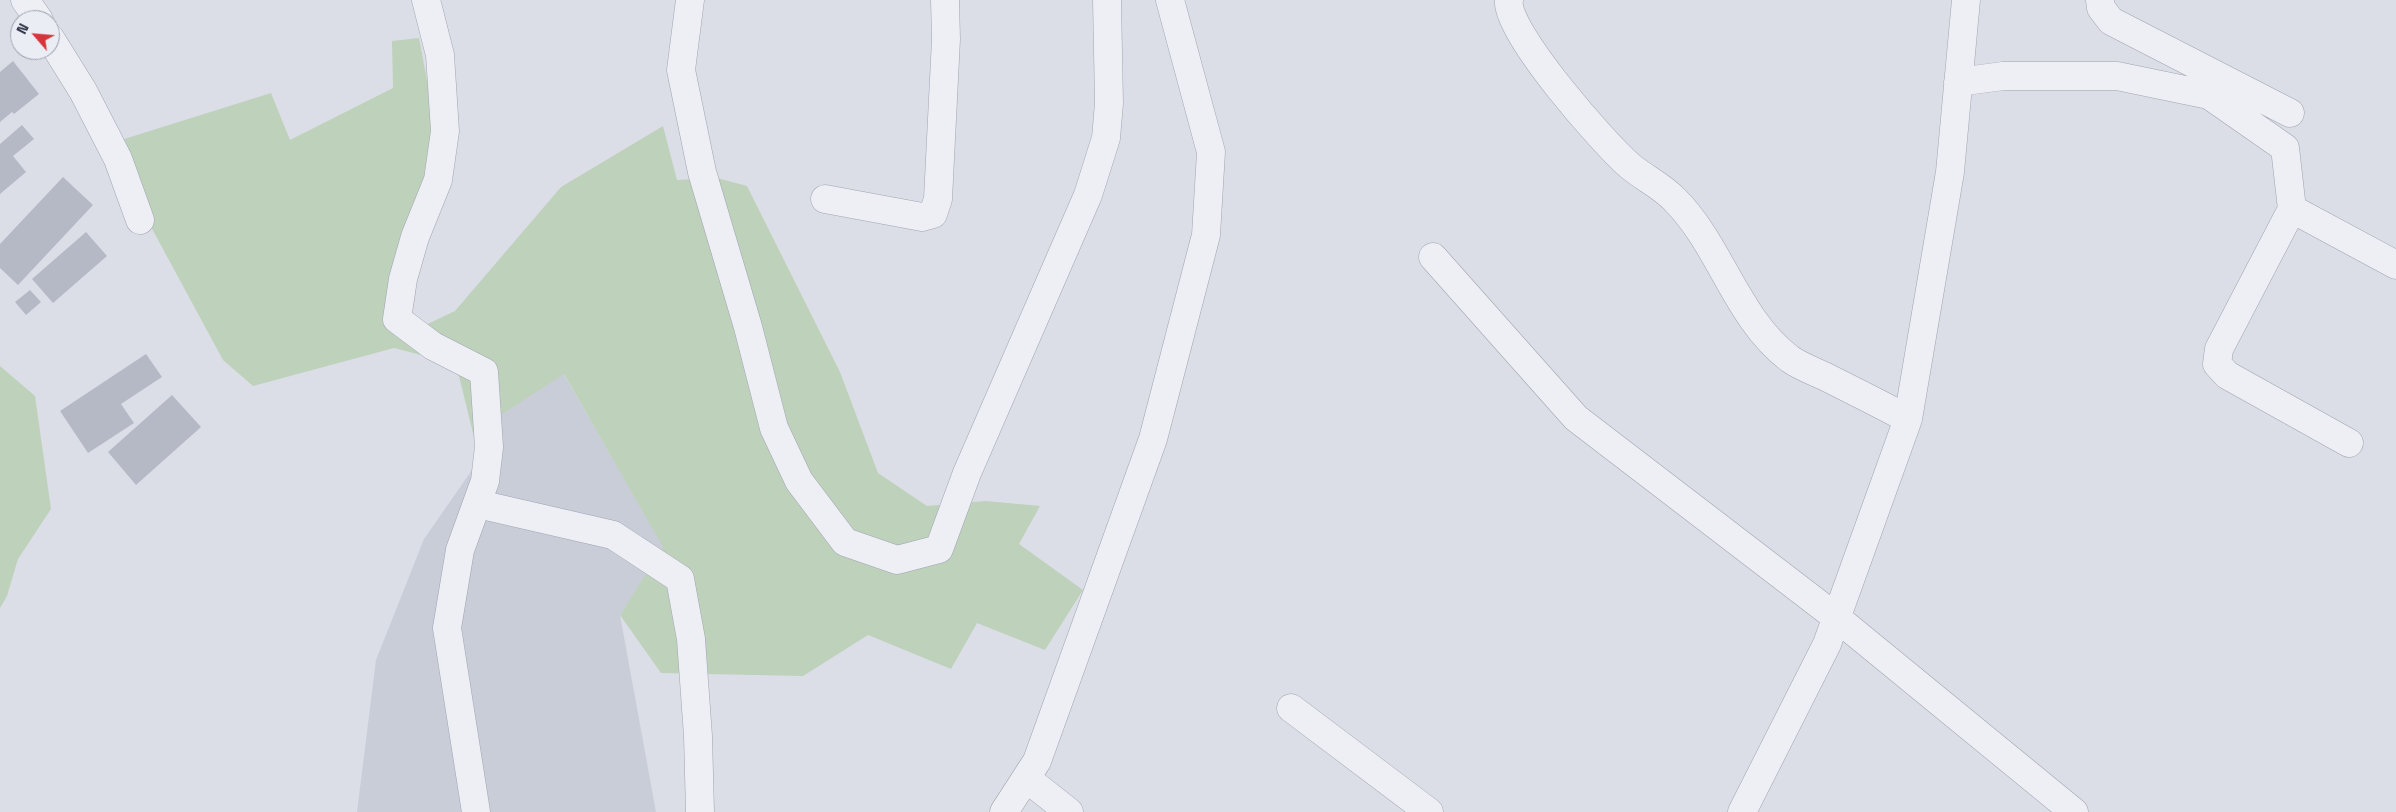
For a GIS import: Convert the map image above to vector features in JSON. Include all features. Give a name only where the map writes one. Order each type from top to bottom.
[{"type":"street","points":[[426,0],[440,56],[445,131],[438,180],[415,237],[403,279],[396,319],[433,346],[484,372],[489,447],[485,481],[460,550],[447,628],[476,812]]},
{"type":"street","points":[[690,0],[682,70],[702,172],[748,327],[774,428],[799,481],[845,542],[896,560],[939,549],[992,412],[1088,194],[1106,138],[1108,112],[1107,0]]},
{"type":"street","points":[[825,199],[922,217],[932,214],[938,200],[946,38],[945,0]]},
{"type":"street","points":[[1004,812],[1037,761],[1153,439],[1206,234],[1211,152],[1170,0]]},
{"type":"street","points":[[1509,0],[1508,7],[1518,28],[1567,99],[1629,165],[1675,200],[1705,240],[1730,285],[1761,330],[1790,359],[1908,419]]},
{"type":"street","points":[[1742,812],[1827,644],[1908,419],[1950,172],[1966,0]]},
{"type":"street","points":[[2100,0],[2101,8],[2111,21],[2290,113]]},
{"type":"street","points":[[60,54],[83,91],[118,159],[140,220]]},
{"type":"street","points":[[1958,82],[2003,76],[2117,76],[2209,95],[2285,148],[2292,209],[2219,349],[2217,364],[2227,375],[2349,443]]},
{"type":"street","points":[[2292,209],[2396,265]]},
{"type":"street","points":[[1433,257],[1576,418],[1837,618],[2074,812]]},
{"type":"street","points":[[478,504],[613,535],[680,579],[691,639],[698,736],[700,812]]},
{"type":"street","points":[[1291,708],[1429,812]]},
{"type":"street","points":[[1026,778],[1069,812]]},
{"type":"shaded area","points":[[563,373],[664,547],[620,615],[656,812],[357,812],[376,660],[424,539],[479,460],[473,433]]},
{"type":"green space","points":[[419,38],[438,138],[403,326],[413,331],[455,311],[561,187],[663,126],[677,180],[717,178],[747,186],[840,372],[878,473],[927,506],[986,501],[1040,506],[1019,544],[1083,590],[1045,650],[977,623],[951,669],[868,635],[803,676],[661,673],[620,615],[663,547],[564,374],[473,433],[456,364],[394,348],[253,386],[223,360],[137,201],[118,141],[271,93],[290,140],[393,88],[392,41]]},
{"type":"green space","points":[[0,366],[35,396],[51,509],[18,559],[7,596],[0,608]]},
{"type":"building","points":[[13,61],[39,94],[14,114],[12,112],[0,122],[0,72]]},
{"type":"building","points":[[22,125],[34,139],[13,156],[26,172],[0,194],[0,144]]},
{"type":"building","points":[[63,177],[93,205],[18,285],[0,268],[0,244]]},
{"type":"building","points":[[86,232],[107,256],[53,303],[32,279]]},
{"type":"building","points":[[30,290],[41,302],[26,315],[15,302]]},
{"type":"building","points":[[146,354],[162,377],[121,404],[134,423],[88,453],[60,411]]},
{"type":"building","points":[[172,395],[201,427],[136,485],[108,452]]}]
